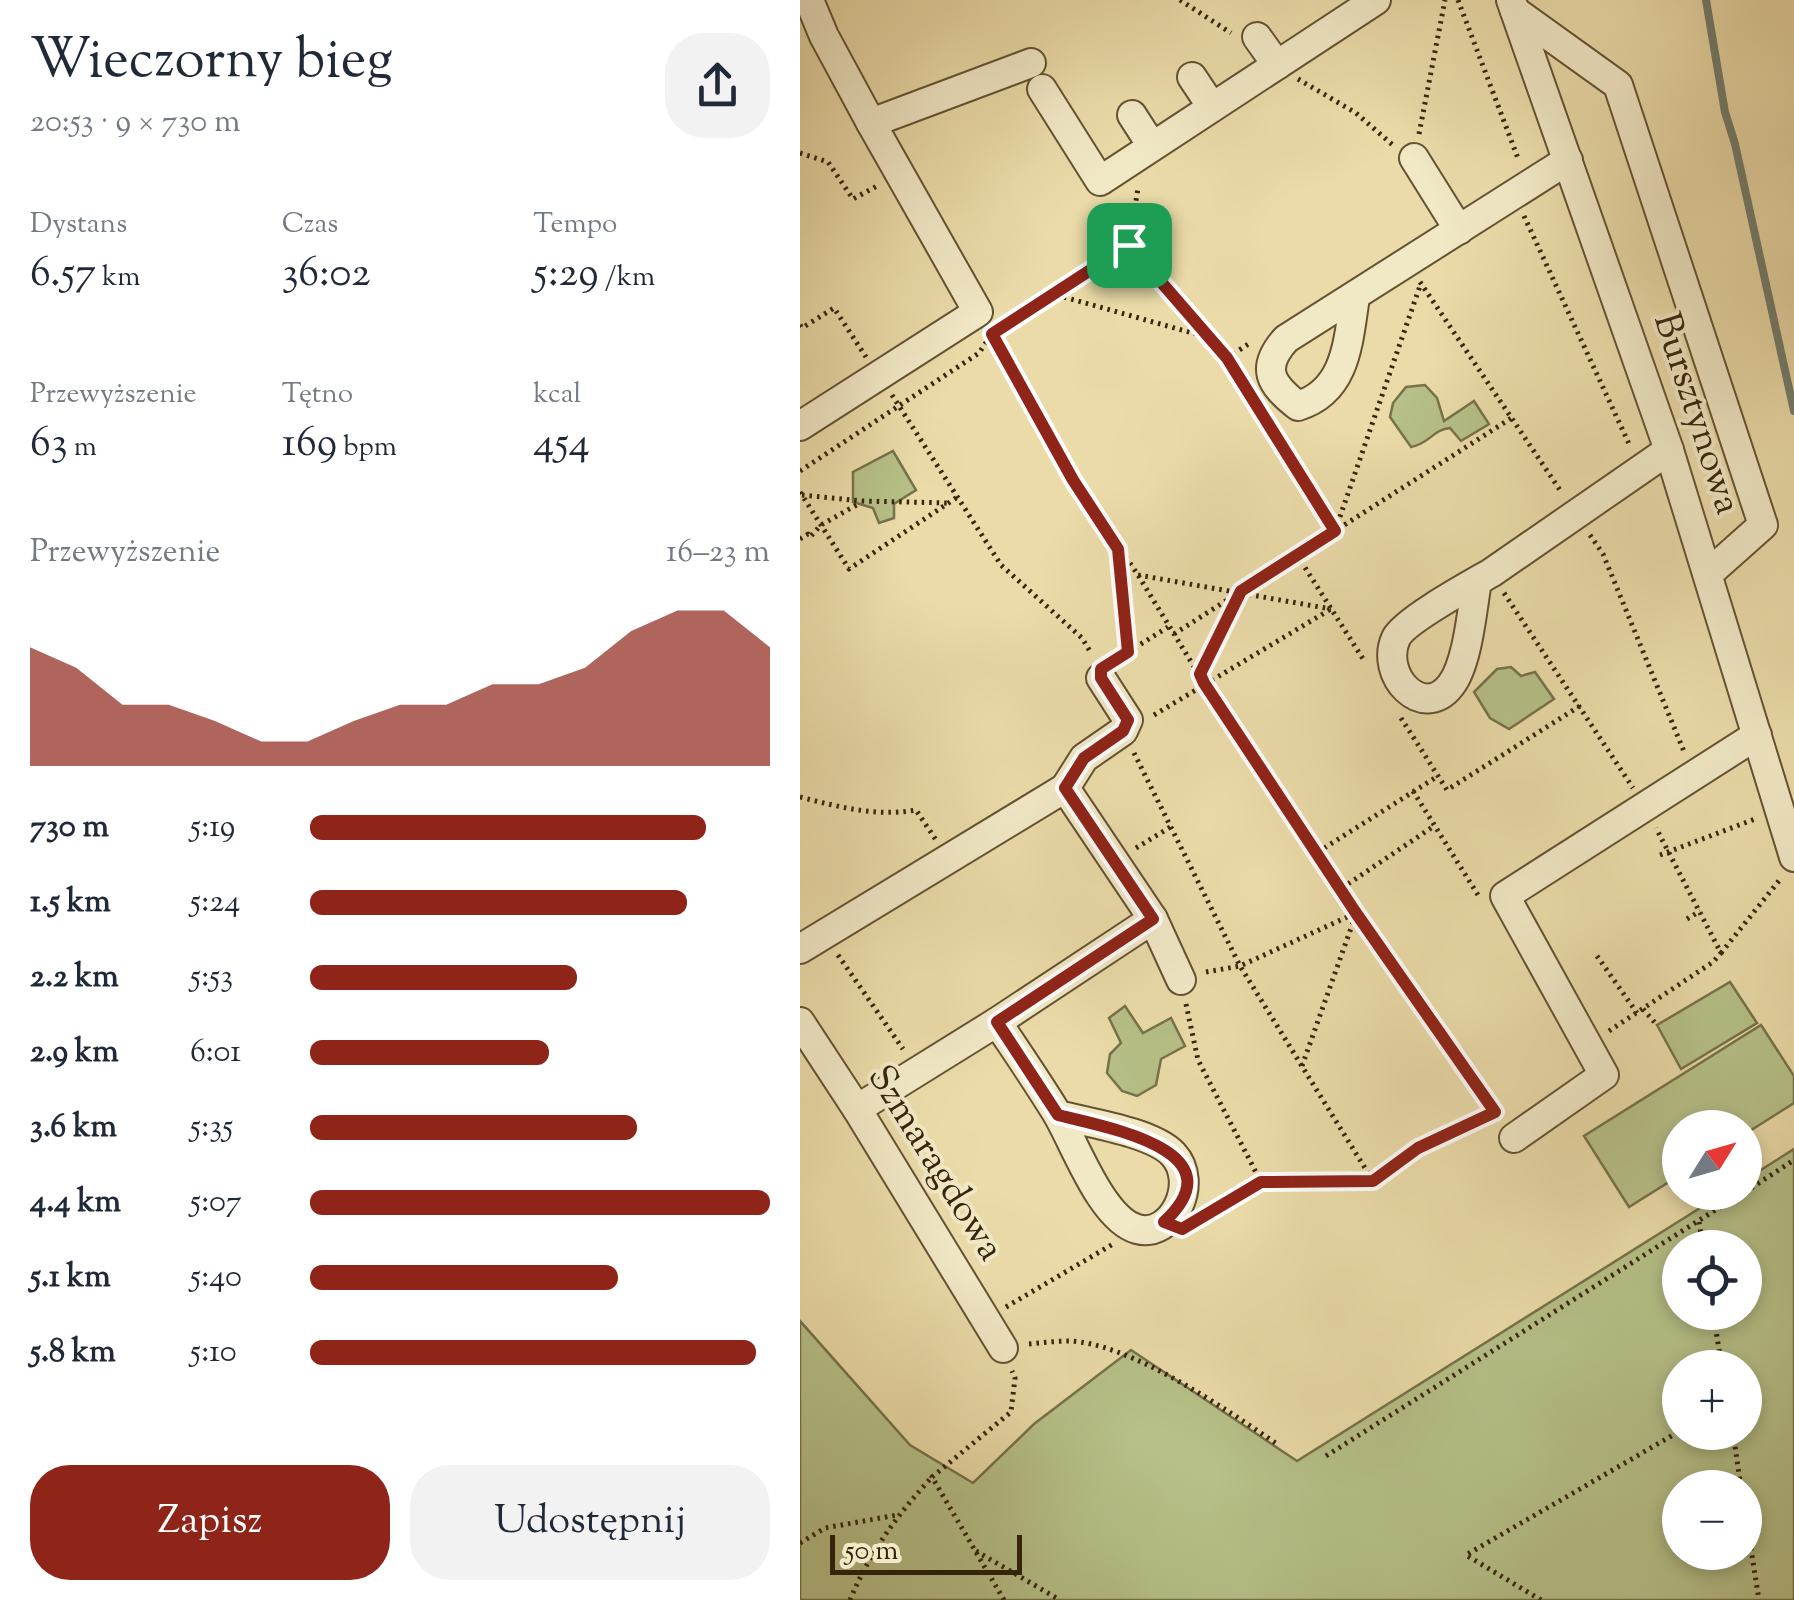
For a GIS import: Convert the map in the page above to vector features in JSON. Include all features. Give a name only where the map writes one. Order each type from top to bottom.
[{"type":"street","points":[[800,426],[878,378],[985,323],[870,123],[809,0]]},
{"type":"street","points":[[1042,90],[1100,181],[1376,0]]},
{"type":"street","points":[[1512,6],[1618,86],[1764,525],[1708,574]]},
{"type":"street","name":"Bursztynowa","points":[[1512,6],[1669,450],[1780,810],[1788,867]]},
{"type":"street","points":[[1256,37],[1277,65]]},
{"type":"street","points":[[870,123],[1031,63]]},
{"type":"street","points":[[1192,76],[1212,107]]},
{"type":"street","points":[[1132,115],[1148,149]]},
{"type":"street","points":[[1414,158],[1459,230]]},
{"type":"street","points":[[1355,297],[1568,160]]},
{"type":"street","points":[[1477,581],[1669,450]]},
{"type":"street","points":[[800,949],[1065,788],[1084,758],[1124,733],[1128,720],[1101,674]]},
{"type":"street","points":[[1514,1138],[1604,1075],[1505,896],[1757,735]]},
{"type":"street","points":[[1065,788],[1153,919],[1181,980]]},
{"type":"street","points":[[858,1109],[1153,919]]},
{"type":"street","name":"Szmaragdowa","points":[[800,1022],[858,1109],[1003,1348]]},
{"type":"street","points":[[997,1022],[1058,1115],[1104,1200],[1126,1223],[1151,1226],[1176,1212],[1186,1186],[1186,1173],[1175,1156],[1144,1138],[1058,1115]]},
{"type":"path","points":[[1414,158],[1445,0]]},
{"type":"path","points":[[1458,0],[1521,190],[1641,470]]},
{"type":"path","points":[[985,323],[1053,294],[1129,245],[1148,149]]},
{"type":"path","points":[[800,153],[828,162],[853,200],[900,173]]},
{"type":"path","points":[[1129,245],[1214,339],[1247,389]]},
{"type":"path","points":[[1335,531],[1421,283]]},
{"type":"path","points":[[1053,294],[1214,339]]},
{"type":"path","points":[[800,325],[802,328],[834,308],[1001,565],[1082,638],[1101,674],[1169,626]]},
{"type":"path","points":[[800,471],[979,353],[985,323]]},
{"type":"path","points":[[985,323],[1073,480],[1138,574],[1204,683],[1356,913],[1514,1138]]},
{"type":"path","points":[[1257,405],[1335,531]]},
{"type":"path","points":[[1174,634],[1513,418]]},
{"type":"path","points":[[801,494],[849,568],[959,496]]},
{"type":"path","points":[[801,494],[863,501],[949,502]]},
{"type":"path","points":[[800,539],[808,534],[810,537],[863,501]]},
{"type":"path","points":[[1118,549],[1128,652]]},
{"type":"path","points":[[1138,574],[1332,608],[1124,733],[1240,966],[1373,1181]]},
{"type":"path","points":[[1200,674],[1241,591]]},
{"type":"path","points":[[1318,852],[1438,776]]},
{"type":"path","points":[[800,797],[864,812],[916,810],[937,843]]},
{"type":"path","points":[[1660,855],[1780,810]]},
{"type":"path","points":[[1342,888],[1435,825]]},
{"type":"path","points":[[1112,862],[1172,826]]},
{"type":"path","points":[[1722,953],[1788,867]]},
{"type":"path","points":[[1687,919],[1700,912]]},
{"type":"path","points":[[1261,1182],[1198,1060],[1181,980],[1240,966],[1356,913]]},
{"type":"path","points":[[1302,1066],[1356,913]]},
{"type":"path","points":[[824,934],[909,1057]]},
{"type":"path","points":[[1597,956],[1640,1012],[1657,1025]]},
{"type":"path","points":[[986,1319],[1151,1226],[1182,1229],[1261,1182],[1373,1181],[1418,1148],[1495,1112]]},
{"type":"path","points":[[1762,1180],[1794,1160]]},
{"type":"path","points":[[1326,1456],[1717,1210]]},
{"type":"path","points":[[1699,1222],[1700,1230]]},
{"type":"path","points":[[850,1600],[867,1560],[898,1515],[932,1477],[1011,1412],[1015,1378],[1003,1348],[1071,1341],[1116,1352],[1146,1365],[1277,1444]]},
{"type":"path","points":[[1541,1600],[1466,1555],[1662,1442]]},
{"type":"path","points":[[932,1477],[1004,1600]]},
{"type":"path","points":[[800,1543],[825,1528],[898,1515]]},
{"type":"path","points":[[974,1549],[1060,1600]]},
{"type":"path","points":[[1754,1570],[1759,1600]]},
{"type":"green space","points":[[1425,385],[1437,398],[1444,421],[1474,401],[1489,424],[1461,441],[1450,428],[1411,447],[1390,417],[1393,403],[1406,387]]},
{"type":"green space","points":[[893,451],[916,490],[894,504],[894,518],[879,523],[873,508],[853,502],[853,472]]},
{"type":"green space","points":[[1511,667],[1521,676],[1535,672],[1554,699],[1509,729],[1490,718],[1474,692],[1497,669]]},
{"type":"green space","points":[[1730,982],[1757,1023],[1681,1069],[1657,1025]]},
{"type":"green space","points":[[1125,1006],[1143,1033],[1171,1018],[1185,1046],[1161,1059],[1156,1085],[1137,1096],[1122,1091],[1107,1073],[1110,1054],[1121,1043],[1109,1018]]},
{"type":"green space","points":[[1761,1025],[1794,1076],[1794,1103],[1762,1123],[1762,1110],[1662,1110],[1662,1186],[1629,1207],[1584,1136]]},
{"type":"green space","points":[[1794,1149],[1794,1600],[800,1600],[800,1321],[910,1445],[973,1483],[1034,1424],[1131,1350],[1297,1461],[1662,1232],[1662,1330],[1762,1330],[1762,1230],[1665,1230],[1697,1210],[1762,1210],[1762,1169]]},
{"type":"waterway","points":[[1706,0],[1725,112],[1794,411]]},
{"type":"route","points":[[1129,245],[1214,339],[1335,531],[1241,591],[1200,674],[1356,913],[1495,1112],[1418,1148],[1373,1181],[1261,1182],[1182,1229],[1164,1222],[1176,1212],[1186,1186],[1186,1173],[1175,1156],[1144,1138],[1058,1115],[997,1022],[1153,919],[1065,788],[1084,758],[1123,731],[1128,720],[1101,678],[1101,669],[1128,652],[1118,549],[1073,480],[992,334],[1129,245]]}]
